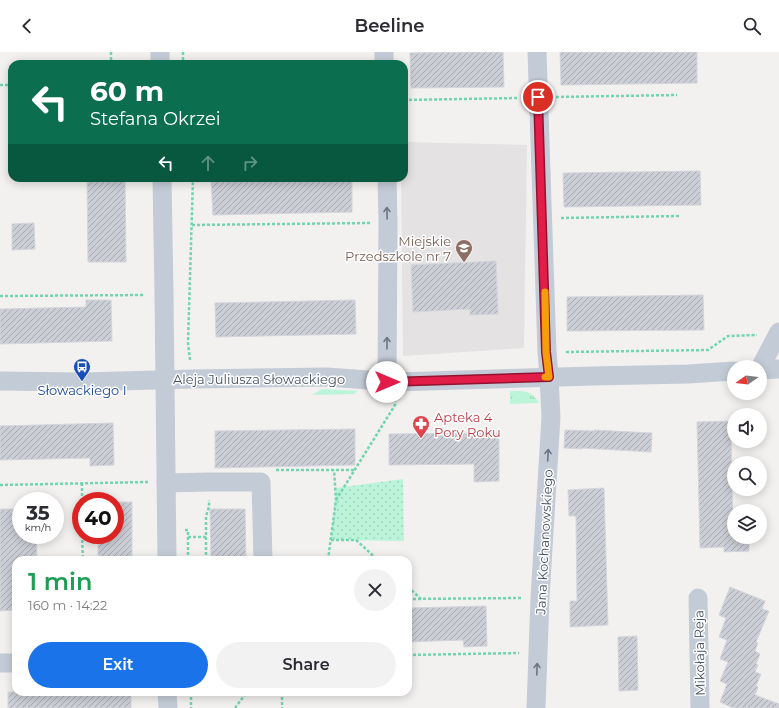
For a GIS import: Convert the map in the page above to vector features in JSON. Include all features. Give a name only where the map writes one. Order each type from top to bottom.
[{"type":"street","name":"Jana Kochanowskiego","points":[[536,708],[540,598],[550,416],[549,377],[546,352],[537,52]]},
{"type":"street","points":[[162,182],[167,556]]},
{"type":"street","points":[[386,182],[391,382]]},
{"type":"street","points":[[765,360],[779,333]]},
{"type":"street","points":[[767,369],[779,369]]},
{"type":"street","name":"Aleja Juliusza Słowackiego","points":[[0,381],[82,382],[327,377],[391,382],[688,374],[727,371]]},
{"type":"street","points":[[166,482],[261,482],[263,556]]},
{"type":"street","name":"Mikołaja Reja","points":[[698,598],[700,708]]},
{"type":"street","points":[[0,663],[12,663]]},
{"type":"street","points":[[167,696],[168,708]]},
{"type":"path","points":[[193,182],[188,343],[193,379]]},
{"type":"path","points":[[542,219],[679,216]]},
{"type":"path","points":[[192,225],[388,223]]},
{"type":"path","points":[[0,296],[164,294]]},
{"type":"path","points":[[546,352],[708,350],[728,336],[779,333]]},
{"type":"path","points":[[336,500],[396,405],[391,382]]},
{"type":"path","points":[[261,482],[264,470],[354,470]]},
{"type":"path","points":[[329,556],[336,500],[334,470]]},
{"type":"path","points":[[0,485],[166,482]]},
{"type":"path","points":[[206,556],[206,516],[209,507],[208,482]]},
{"type":"path","points":[[82,483],[82,492]]},
{"type":"path","points":[[188,537],[206,537]]},
{"type":"path","points":[[331,540],[356,540],[374,556]]},
{"type":"path","points":[[82,544],[83,556]]},
{"type":"path","points":[[412,591],[421,599]]},
{"type":"path","points":[[412,599],[540,598]]},
{"type":"path","points":[[412,655],[538,653]]},
{"type":"path","points":[[191,696],[191,708]]},
{"type":"path","points":[[235,708],[244,696]]},
{"type":"path","points":[[282,696],[282,708]]},
{"type":"shaded area","name":"Miejskie Przedszkole nr 7","points":[[408,142],[527,145],[524,348],[403,356],[401,182],[408,182]]},
{"type":"green space","points":[[322,389],[358,391],[354,394],[312,395]]},
{"type":"green space","points":[[510,391],[523,391],[530,393],[539,403],[510,404]]},
{"type":"green space","points":[[403,479],[404,541],[331,540],[336,488]]},
{"type":"building","points":[[503,52],[504,87],[411,88],[410,53]]},
{"type":"building","points":[[560,52],[697,52],[697,83],[561,85]]},
{"type":"building","points":[[700,171],[701,205],[564,207],[563,173]]},
{"type":"building","points":[[87,182],[125,182],[126,262],[88,262]]},
{"type":"building","points":[[211,182],[352,182],[352,212],[213,215]]},
{"type":"building","points":[[34,223],[35,249],[12,250],[12,224]]},
{"type":"building","points":[[496,261],[498,314],[470,315],[470,309],[413,312],[411,265]]},
{"type":"building","points":[[703,295],[704,330],[567,331],[567,297]]},
{"type":"building","points":[[86,300],[111,300],[112,341],[0,344],[0,309],[86,307]]},
{"type":"building","points":[[355,300],[356,334],[216,337],[215,303]]},
{"type":"building","points":[[727,421],[727,448],[731,448],[731,456],[727,456],[727,496],[732,496],[732,504],[727,504],[727,544],[749,544],[749,551],[724,552],[724,547],[700,548],[697,422]]},
{"type":"building","points":[[113,423],[114,465],[90,466],[90,458],[0,460],[0,426]]},
{"type":"building","points":[[355,429],[355,465],[215,468],[215,431]]},
{"type":"building","points":[[565,430],[652,433],[651,452],[564,448]]},
{"type":"building","points":[[499,433],[499,481],[474,482],[474,464],[389,465],[389,434]]},
{"type":"building","points":[[604,488],[608,625],[570,627],[570,601],[577,601],[576,516],[569,516],[568,490]]},
{"type":"building","points":[[124,502],[132,502],[132,556],[98,556],[98,544],[124,544]]},
{"type":"building","points":[[0,509],[12,509],[12,544],[36,544],[37,556],[12,556],[12,610],[0,611]]},
{"type":"building","points":[[210,509],[245,509],[246,556],[211,556]]},
{"type":"building","points":[[730,587],[765,601],[762,609],[769,611],[756,642],[758,643],[755,651],[760,654],[755,672],[761,674],[756,686],[758,687],[755,695],[779,704],[779,708],[733,708],[720,702],[727,684],[720,681],[728,662],[720,659],[727,640],[719,637],[726,618],[719,615]]},
{"type":"building","points":[[486,606],[487,646],[464,647],[463,640],[412,642],[412,608]]},
{"type":"building","points":[[637,636],[638,690],[619,691],[618,637]]},
{"type":"building","points":[[8,692],[12,692],[12,696],[131,696],[131,708],[8,708]]},
{"type":"slow traffic","points":[[545,292],[546,352],[549,377],[545,377]]},
{"type":"place","name":"Miejskie Przedszkole nr 7","points":[[464,263]]},
{"type":"place","name":"Słowackiego I","points":[[82,382]]},
{"type":"place","name":"Apteka 4 Pory Roku","points":[[421,439]]},
{"type":"route","points":[[387,382],[549,377],[546,352],[538,97]]}]
